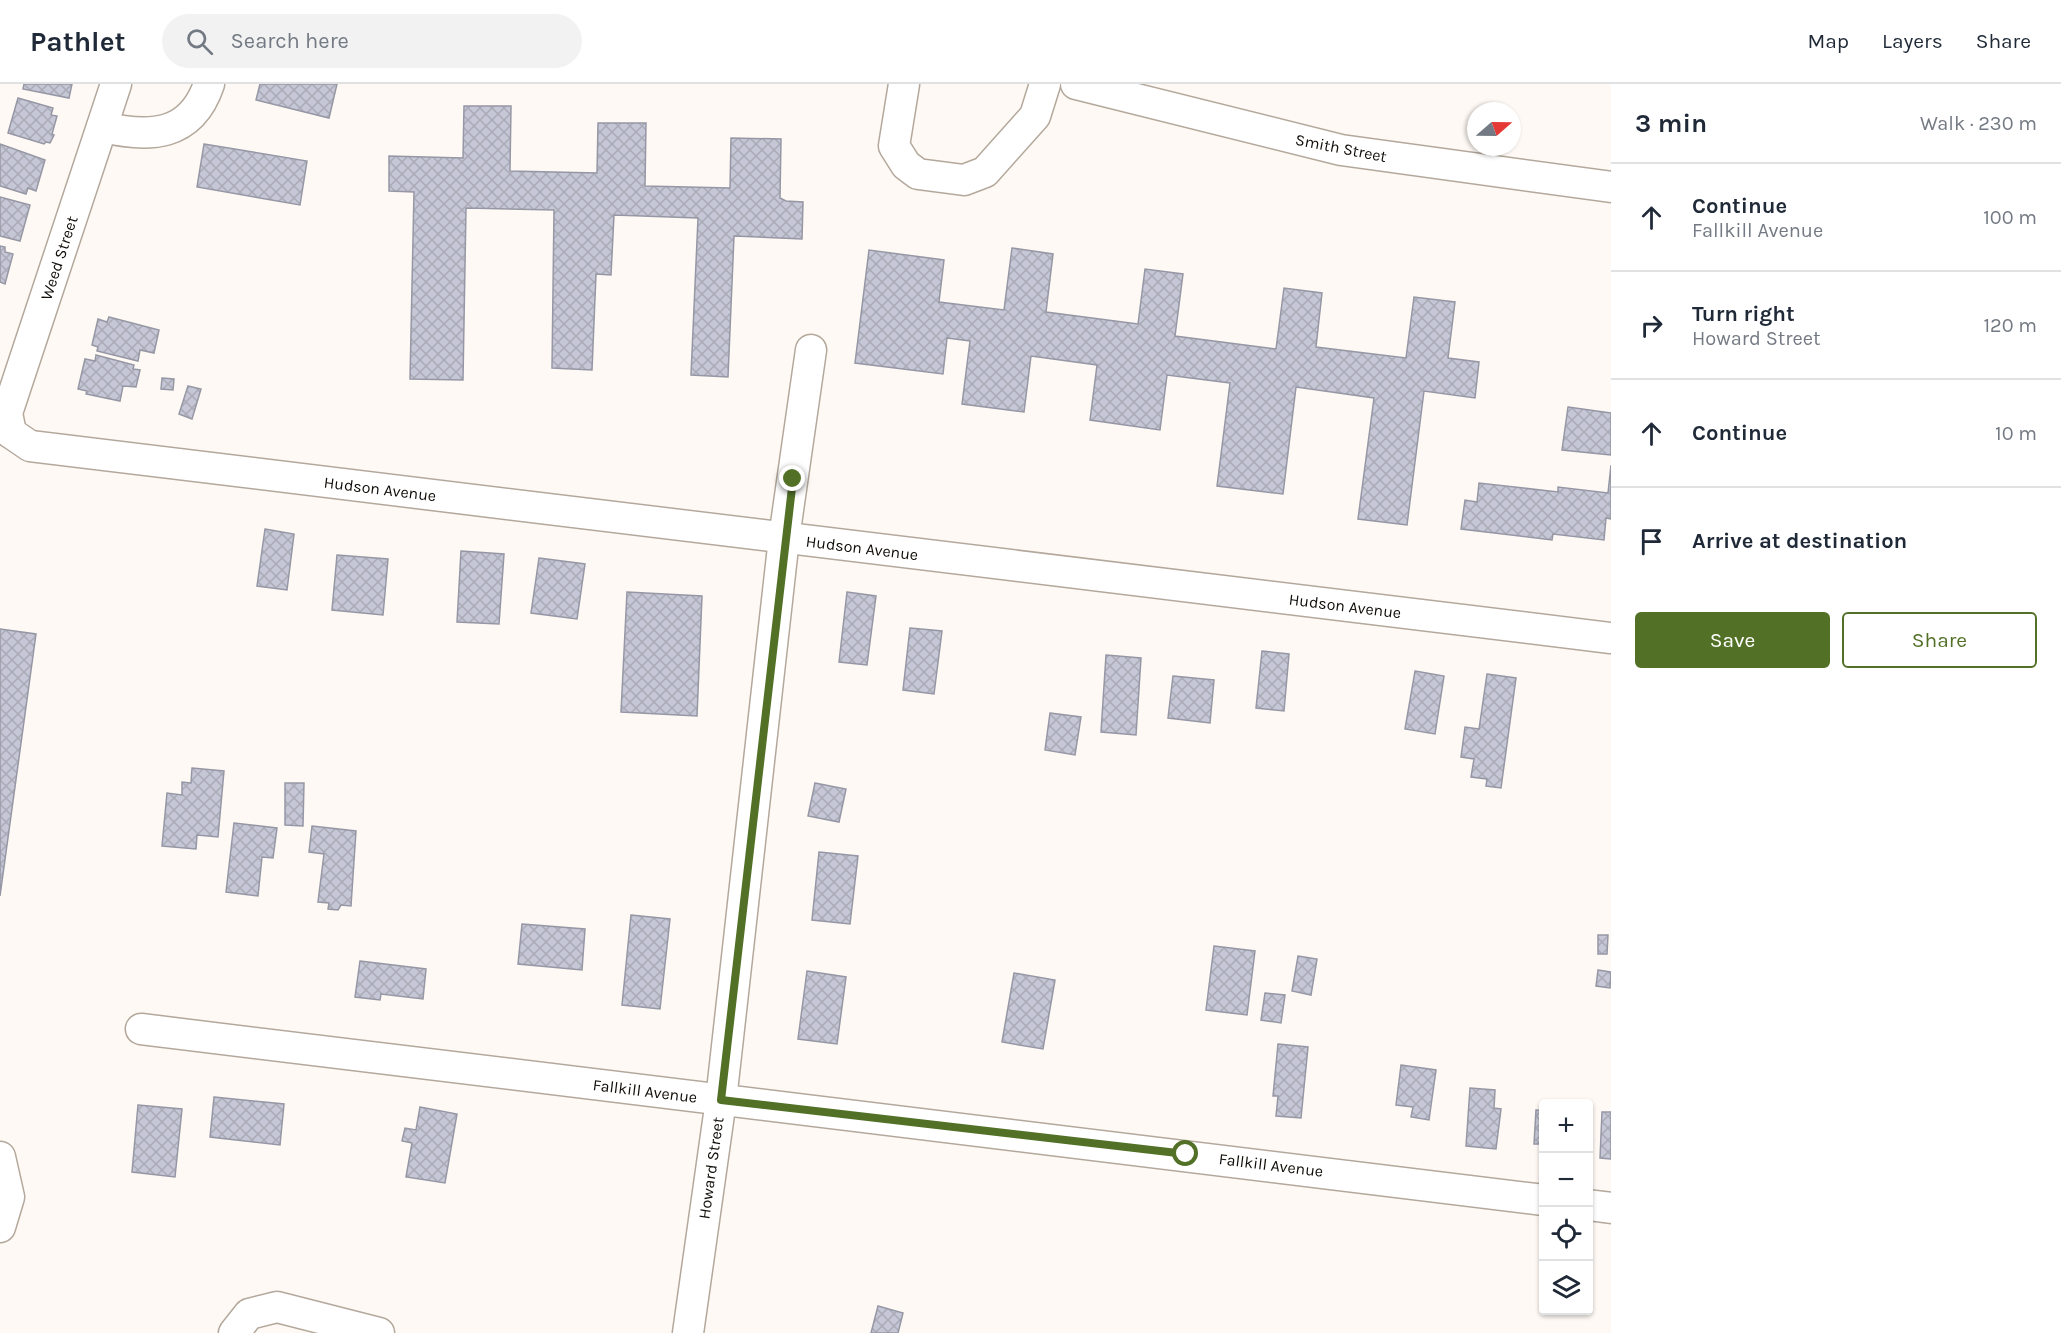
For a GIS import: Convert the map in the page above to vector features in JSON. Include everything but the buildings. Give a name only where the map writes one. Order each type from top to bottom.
[{"type":"street","name":"Weed Street","points":[[5,433],[7,413],[116,84]]},
{"type":"street","points":[[102,127],[138,133],[156,133],[180,125],[202,105],[209,84]]},
{"type":"street","points":[[904,84],[894,146],[906,165],[918,174],[964,180],[985,172],[1035,116],[1045,84]]},
{"type":"street","name":"Smith Street","points":[[1076,84],[1341,150],[1611,187]]},
{"type":"street","name":"Howard Street","points":[[688,1333],[721,1100],[784,538],[811,350]]},
{"type":"street","name":"Hudson Avenue","points":[[5,433],[30,446],[1611,638]]},
{"type":"street","name":"Fallkill Avenue","points":[[141,1029],[1186,1154],[1539,1199]]},
{"type":"street","points":[[0,1157],[9,1197],[0,1227]]},
{"type":"street","points":[[1593,1206],[1611,1208]]},
{"type":"street","points":[[234,1333],[249,1314],[277,1307],[379,1333]]},
{"type":"route","points":[[793,479],[784,538],[721,1100],[1186,1154]]}]
